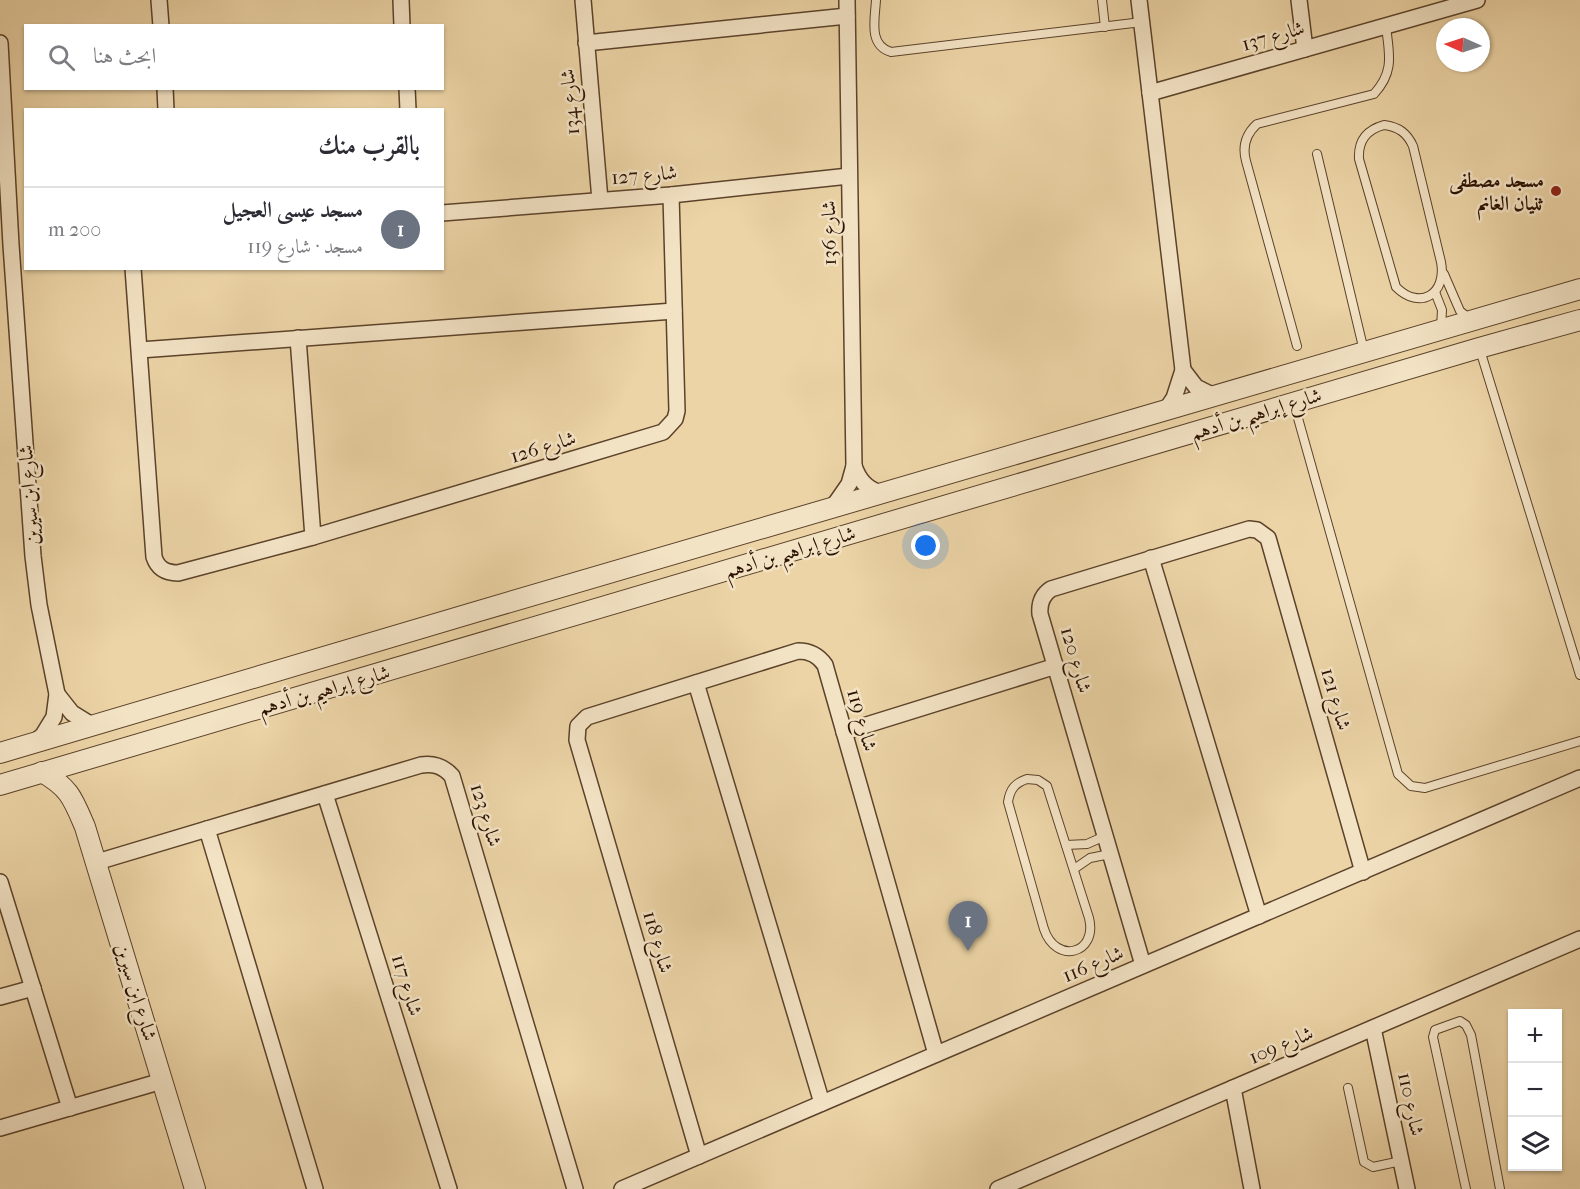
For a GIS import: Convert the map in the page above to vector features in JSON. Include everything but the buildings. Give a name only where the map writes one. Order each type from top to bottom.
[{"type":"street","points":[[159,0],[161,24]]},
{"type":"street","points":[[401,0],[402,24]]},
{"type":"street","name":"شارع 134","points":[[583,0],[600,200]]},
{"type":"street","name":"شارع 136","points":[[833,507],[849,484],[854,466],[846,0]]},
{"type":"street","points":[[1139,0],[1183,370],[1174,398],[1166,410]]},
{"type":"street","points":[[1299,0],[1305,49]]},
{"type":"street","name":"شارع 137","points":[[1150,93],[1477,0]]},
{"type":"street","points":[[586,43],[847,16]]},
{"type":"street","name":"شارع ابن سيرين","points":[[0,43],[4,198],[18,244],[33,556],[39,605],[57,694],[54,717],[50,727],[34,742]]},
{"type":"street","points":[[165,90],[166,108]]},
{"type":"street","points":[[407,90],[408,108]]},
{"type":"street","name":"شارع 127","points":[[444,213],[671,195],[849,176]]},
{"type":"street","name":"شارع 126","points":[[133,270],[154,557],[165,572],[178,573],[313,537],[663,432],[675,419],[677,411],[671,195]]},
{"type":"street","name":"شارع إبراهيم بن أدهم","points":[[0,753],[1580,289]]},
{"type":"street","points":[[140,350],[675,311]]},
{"type":"street","name":"شارع إبراهيم بن أدهم","points":[[0,785],[1580,320]]},
{"type":"street","points":[[298,338],[313,537]]},
{"type":"street","points":[[1183,370],[1196,387],[1214,396]]},
{"type":"street","points":[[854,466],[860,480],[880,493]]},
{"type":"street","name":"شارع 120","points":[[1143,966],[1040,614],[1043,596],[1056,587],[1250,529],[1257,530],[1268,538]]},
{"type":"street","name":"شارع 121","points":[[1268,538],[1363,872]]},
{"type":"street","points":[[1151,558],[1259,916]]},
{"type":"street","points":[[479,611],[473,618],[474,632],[489,641]]},
{"type":"street","points":[[434,624],[444,630],[447,635],[448,645],[444,655]]},
{"type":"street","name":"شارع 119","points":[[577,740],[578,726],[587,717],[793,653],[809,652],[819,657],[825,665],[936,1054]]},
{"type":"street","points":[[844,732],[1056,666]]},
{"type":"street","points":[[696,683],[822,1103]]},
{"type":"street","points":[[57,694],[72,713],[93,726]]},
{"type":"street","name":"شارع 118","points":[[577,740],[699,1156]]},
{"type":"street","points":[[72,796],[92,757]]},
{"type":"street","name":"شارع 123","points":[[97,862],[421,765],[439,766],[452,776],[575,1189]]},
{"type":"street","name":"شارع ابن سيرين","points":[[42,772],[59,783],[72,796],[97,862],[195,1189]]},
{"type":"street","name":"شارع 116","points":[[622,1189],[1580,778]]},
{"type":"street","name":"شارع 117","points":[[325,794],[449,1189]]},
{"type":"street","points":[[207,829],[315,1189]]},
{"type":"street","points":[[0,882],[70,1108]]},
{"type":"street","name":"شارع 109","points":[[998,1189],[1580,939]]},
{"type":"street","points":[[0,997],[33,988]]},
{"type":"street","name":"شارع 110","points":[[1373,1028],[1407,1189]]},
{"type":"street","points":[[0,1128],[162,1081]]},
{"type":"street","points":[[1233,1088],[1252,1189]]},
{"type":"lane","points":[[876,0],[874,38],[881,48],[891,52],[1142,22]]},
{"type":"lane","points":[[1102,0],[1105,27]]},
{"type":"lane","points":[[1297,346],[1244,154],[1246,139],[1257,123],[1374,94],[1385,80],[1390,65],[1386,26]]},
{"type":"lane","points":[[1443,273],[1441,284],[1435,292],[1425,298],[1404,295],[1396,287],[1359,159],[1361,141],[1375,128],[1384,125],[1394,126],[1409,138],[1413,146],[1443,273],[1460,311],[1472,320]]},
{"type":"lane","points":[[1317,154],[1364,352]]},
{"type":"lane","points":[[1435,292],[1442,310],[1441,329]]},
{"type":"lane","points":[[1479,348],[1580,675]]},
{"type":"lane","points":[[1294,403],[1398,774],[1411,786],[1425,788],[1580,741]]},
{"type":"lane","points":[[1027,779],[1038,780],[1047,786],[1066,845],[1091,927],[1090,936],[1085,944],[1068,951],[1059,950],[1052,945],[1044,929],[1008,802],[1010,791],[1017,783],[1027,779]]},
{"type":"lane","points":[[1066,845],[1087,844],[1105,836]]},
{"type":"lane","points":[[1074,869],[1090,858],[1110,854]]},
{"type":"lane","points":[[1466,1189],[1433,1036],[1435,1030],[1460,1021],[1466,1025],[1472,1035],[1500,1189]]},
{"type":"lane","points":[[1348,1088],[1364,1162],[1373,1167],[1401,1161]]},
{"type":"place","name":"مسجد مصطفى ثنيان الغانم","points":[[1556,191]]},
{"type":"place","name":"مسجد عيسى العجيل","points":[[968,951]]}]
